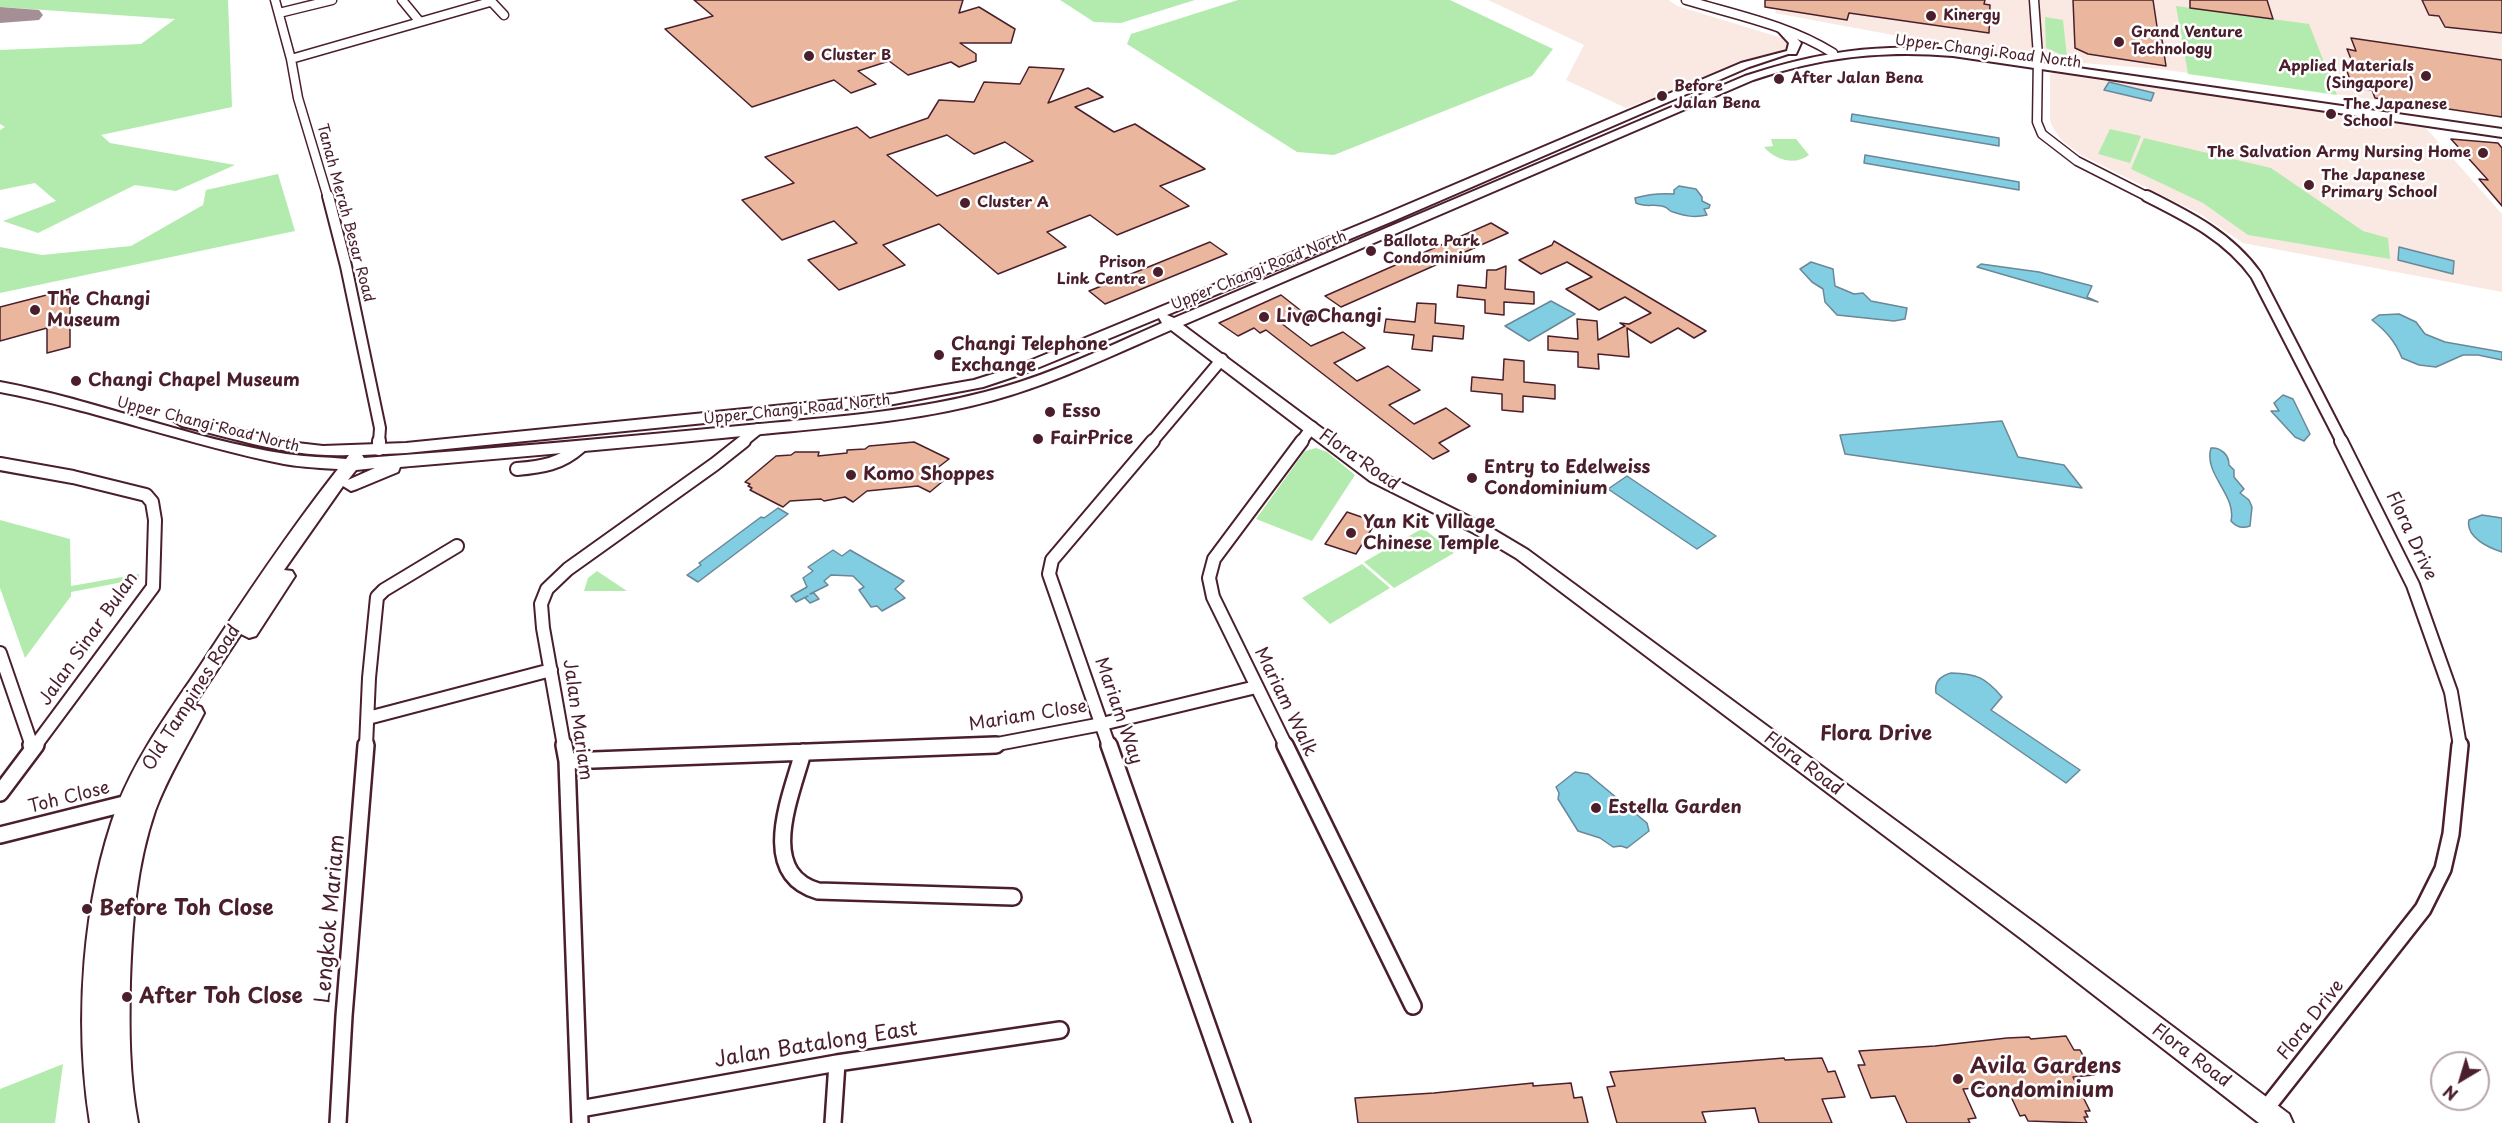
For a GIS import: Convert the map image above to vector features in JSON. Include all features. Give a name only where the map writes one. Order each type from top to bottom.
[{"type":"street","name":"Tanah Merah Besar Road","points":[[275,0],[291,59],[298,98],[321,171],[346,267],[380,428],[368,453]]},
{"type":"street","points":[[279,13],[332,0]]},
{"type":"street","points":[[402,0],[420,22]]},
{"type":"street","points":[[1686,0],[1784,31],[1822,45],[1833,53]]},
{"type":"street","points":[[1711,8],[1718,0]]},
{"type":"street","name":"Flora Drive","points":[[2034,0],[2038,60],[2037,122],[2042,134],[2077,161],[2196,221],[2241,254],[2256,275],[2385,525],[2413,585],[2451,692],[2459,729],[2458,770],[2451,834],[2443,869],[2423,909],[2272,1117]]},
{"type":"street","points":[[291,59],[490,1],[504,15]]},
{"type":"street","points":[[1784,31],[1795,43],[1792,52]]},
{"type":"street","name":"Upper Changi Road North","points":[[0,387],[43,395],[207,441],[314,463],[368,453],[917,397],[976,384],[1020,370],[1376,223],[1745,64],[1822,45],[1890,41],[1958,46],[2502,133]]},
{"type":"street","name":"Upper Changi Road North","points":[[0,376],[52,386],[218,430],[297,448],[368,453],[413,461],[873,418],[927,410],[991,396],[1061,371],[1749,78],[1782,66],[1833,53],[1884,49],[1923,50],[2038,60],[2502,126]]},
{"type":"street","points":[[1516,162],[1542,168]]},
{"type":"street","points":[[1158,313],[1312,427]]},
{"type":"street","name":"Mariam Way","points":[[1222,359],[1052,560],[1049,574],[1242,1123]]},
{"type":"street","name":"Flora Road","points":[[1312,427],[1376,477],[1480,529],[1522,555],[2031,933],[2272,1117]]},
{"type":"street","name":"Mariam Walk","points":[[1312,427],[1214,559],[1209,573],[1209,582],[1213,597],[1256,687],[1413,1006]]},
{"type":"street","name":"Jalan Mariam","points":[[580,1116],[567,761],[543,628],[541,604],[547,590],[568,569],[715,465],[758,429]]},
{"type":"street","name":"Upper Changi Road North","points":[[517,469],[546,467],[560,463],[580,447]]},
{"type":"street","name":"Old Tampines Road","points":[[125,1123],[118,1077],[117,1008],[120,918],[139,801],[183,729],[282,581],[351,485],[368,453]]},
{"type":"street","name":"Old Tampines Road","points":[[103,1123],[98,1096],[96,1018],[99,925],[111,862],[168,730],[260,592],[327,499],[368,453]]},
{"type":"street","points":[[351,485],[413,461]]},
{"type":"street","points":[[314,463],[324,477],[327,499]]},
{"type":"street","name":"Jalan Sinar Bulan","points":[[0,464],[73,477],[146,495],[152,502],[154,516],[156,573],[153,587],[0,793]]},
{"type":"street","name":"Lengkok Mariam","points":[[338,1123],[369,678],[377,597],[384,590],[457,546]]},
{"type":"street","points":[[0,653],[33,748]]},
{"type":"street","points":[[368,718],[551,670]]},
{"type":"street","name":"Mariam Close","points":[[567,761],[988,746],[1102,724],[1256,687]]},
{"type":"street","points":[[803,752],[782,832],[784,854],[791,876],[801,885],[818,891],[1013,897]]},
{"type":"street","name":"Toh Close","points":[[0,835],[139,801]]},
{"type":"street","name":"Jalan Batalong East","points":[[580,1116],[837,1063],[1060,1030]]},
{"type":"street","points":[[833,1123],[837,1063]]},
{"type":"shaded area","points":[[1488,0],[1669,0],[1677,6],[1802,44],[1626,108],[1566,80],[1584,45]]},
{"type":"shaded area","points":[[1781,0],[2502,0],[2502,118],[2160,69],[2016,58],[1775,13]]},
{"type":"shaded area","name":"The Japanese Primary School","points":[[2059,72],[2426,128],[2502,214],[2502,292],[2243,243],[2200,214],[2083,156],[2062,141],[2050,119],[2050,74]]},
{"type":"green space","points":[[0,0],[228,0],[232,107],[101,135],[110,143],[235,165],[176,191],[135,185],[38,233],[3,221],[56,201],[35,183],[0,190],[0,130],[5,127],[0,124],[0,50],[141,44],[175,19],[0,7]]},
{"type":"green space","points":[[1060,0],[1195,0],[1121,23],[1094,22]]},
{"type":"green space","points":[[1238,0],[1450,0],[1553,49],[1532,76],[1334,155],[1297,152],[1127,44],[1131,34]]},
{"type":"green space","points":[[2176,6],[2309,24],[2337,95],[2188,74]]},
{"type":"green space","points":[[2045,17],[2063,20],[2067,57],[2046,48]]},
{"type":"green space","points":[[2110,129],[2141,136],[2130,163],[2098,154]]},
{"type":"green space","points":[[2144,138],[2271,168],[2363,231],[2388,238],[2390,259],[2248,235],[2203,203],[2131,169]]},
{"type":"green space","points":[[1771,139],[1796,139],[1809,155],[1792,161],[1779,158],[1764,147],[1773,146]]},
{"type":"green space","points":[[278,174],[295,231],[0,293],[0,247],[42,255],[131,246],[203,205],[206,190]]},
{"type":"green space","points":[[1316,448],[1327,452],[1355,475],[1312,541],[1256,519],[1305,451]]},
{"type":"green space","points":[[0,520],[70,539],[71,586],[139,574],[139,579],[71,592],[71,596],[25,658],[0,588]]},
{"type":"green space","points":[[1423,528],[1454,553],[1394,588],[1364,562]]},
{"type":"green space","points":[[1362,564],[1390,588],[1330,624],[1302,598]]},
{"type":"green space","points":[[597,571],[627,591],[584,591],[588,578]]},
{"type":"green space","points":[[63,1064],[55,1123],[0,1123],[0,1089]]},
{"type":"water","points":[[2109,82],[2154,93],[2151,101],[2104,90]]},
{"type":"water","points":[[1852,114],[1999,138],[1999,146],[1851,121]]},
{"type":"water","points":[[1865,155],[2019,182],[2019,190],[1864,163]]},
{"type":"water","points":[[1679,186],[1696,189],[1702,201],[1710,205],[1709,208],[1704,209],[1707,215],[1686,215],[1672,212],[1661,206],[1636,203],[1635,198],[1654,194],[1674,194],[1674,190]]},
{"type":"water","points":[[2399,247],[2454,261],[2453,274],[2398,260]]},
{"type":"water","points":[[1811,262],[1833,269],[1835,286],[1854,294],[1863,293],[1871,301],[1907,308],[1905,319],[1894,321],[1837,315],[1825,302],[1823,289],[1812,282],[1800,269]]},
{"type":"water","points":[[1981,264],[2039,272],[2092,286],[2087,297],[2098,302],[1977,267]]},
{"type":"water","points":[[1551,301],[1575,314],[1529,341],[1505,326]]},
{"type":"water","points":[[2399,314],[2416,322],[2425,334],[2445,342],[2502,352],[2502,360],[2478,355],[2463,355],[2436,367],[2419,365],[2402,358],[2390,337],[2372,320],[2379,315]]},
{"type":"water","points":[[2283,395],[2293,399],[2310,434],[2304,441],[2295,437],[2271,411],[2279,411],[2274,403]]},
{"type":"water","points":[[2002,421],[2018,457],[2064,465],[2082,488],[1845,454],[1840,435]]},
{"type":"water","points":[[2211,448],[2221,450],[2226,455],[2229,465],[2234,470],[2234,477],[2244,489],[2240,493],[2249,500],[2252,507],[2250,526],[2239,527],[2231,521],[2232,511],[2229,502],[2212,467]]},
{"type":"water","points":[[1627,476],[1716,536],[1697,549],[1608,489]]},
{"type":"water","points":[[778,508],[788,514],[698,582],[687,575],[701,565],[699,563],[761,517],[764,518]]},
{"type":"water","points":[[2482,515],[2502,518],[2502,552],[2485,545],[2471,532],[2469,520]]},
{"type":"water","points":[[833,550],[842,556],[850,550],[904,581],[895,589],[905,598],[882,611],[877,606],[871,607],[859,590],[864,587],[853,576],[831,575],[824,581],[828,585],[810,594],[814,593],[819,599],[810,603],[805,598],[808,596],[796,602],[791,596],[807,587],[803,578],[813,571],[808,567]]},
{"type":"water","points":[[1951,673],[1968,674],[1991,685],[2002,697],[1991,710],[2080,770],[2066,783],[1936,693],[1939,680]]},
{"type":"water","name":"Estella Garden","points":[[1575,772],[1588,774],[1647,823],[1649,831],[1627,848],[1613,847],[1600,838],[1578,831],[1558,799],[1559,793],[1556,787]]},
{"type":"building","name":"Cluster B","points":[[694,0],[963,0],[959,13],[979,7],[1015,29],[1011,43],[960,43],[976,54],[976,61],[959,67],[951,62],[908,75],[889,61],[858,71],[876,84],[851,93],[834,80],[752,107],[665,29],[713,16]]},
{"type":"building","name":"Kinergy","points":[[1765,0],[1985,0],[1984,4],[1990,5],[1989,33],[1849,13],[1847,20],[1765,7]]},
{"type":"building","points":[[2073,0],[2153,0],[2166,66],[2088,54],[2075,48]]},
{"type":"building","points":[[2190,0],[2267,0],[2273,19],[2190,8]]},
{"type":"building","points":[[2422,0],[2502,0],[2502,33],[2445,27],[2439,16],[2429,15]]},
{"type":"building","name":"Applied Materials (Singapore)","points":[[2351,38],[2502,60],[2502,117],[2375,98],[2372,90],[2353,88],[2344,63],[2353,64],[2347,49],[2356,51]]},
{"type":"building","name":"Cluster A","points":[[1029,67],[1064,69],[1048,103],[1088,88],[1103,97],[1075,107],[1114,132],[1135,124],[1205,169],[1160,186],[1189,206],[1117,235],[1090,215],[1047,232],[1066,247],[998,274],[939,224],[883,245],[905,265],[839,290],[808,260],[857,243],[834,221],[782,240],[742,200],[794,183],[765,157],[857,127],[870,138],[928,118],[939,100],[974,102],[984,82],[1020,84]],"holes":[[[947,135],[974,154],[1005,142],[1033,161],[937,196],[887,155]]]},
{"type":"building","points":[[2451,139],[2498,143],[2502,148],[2502,206],[2479,179],[2488,180]]},
{"type":"building","points":[[1491,223],[1508,233],[1341,307],[1325,296]]},
{"type":"building","points":[[1554,241],[1706,331],[1694,338],[1678,328],[1651,343],[1627,328],[1629,357],[1598,354],[1599,369],[1578,367],[1578,352],[1548,350],[1548,336],[1578,339],[1577,319],[1597,321],[1598,340],[1625,326],[1620,323],[1629,324],[1651,313],[1625,297],[1599,310],[1566,289],[1592,277],[1567,262],[1541,274],[1519,260],[1552,245]]},
{"type":"building","name":"Prison Link Centre","points":[[1210,242],[1227,254],[1105,304],[1089,291]]},
{"type":"building","points":[[1506,266],[1505,289],[1534,292],[1534,304],[1504,302],[1504,315],[1485,313],[1485,300],[1457,297],[1458,285],[1486,288],[1487,270],[1496,270]]},
{"type":"building","points":[[70,289],[70,347],[47,353],[47,328],[0,341],[0,307]]},
{"type":"building","points":[[1281,295],[1304,313],[1281,323],[1311,346],[1343,332],[1365,348],[1334,363],[1357,381],[1388,366],[1420,390],[1389,405],[1414,424],[1446,408],[1470,426],[1439,443],[1449,451],[1433,459],[1266,330],[1260,333],[1254,328],[1238,336],[1219,323]]},
{"type":"building","points":[[1417,303],[1436,304],[1435,323],[1464,326],[1463,339],[1433,336],[1432,351],[1412,349],[1414,335],[1384,332],[1386,319],[1415,322]]},
{"type":"building","points":[[1504,359],[1524,361],[1524,382],[1555,385],[1555,399],[1523,396],[1523,412],[1502,410],[1502,394],[1471,391],[1472,377],[1503,380]]},
{"type":"building","name":"Komo Shoppes","points":[[914,442],[949,459],[936,469],[949,476],[930,492],[918,486],[867,491],[853,502],[845,497],[824,501],[821,499],[790,501],[783,507],[750,490],[752,488],[748,486],[750,484],[745,482],[776,456],[791,455],[795,452],[819,452],[818,456],[847,453],[847,450],[865,449],[869,446]]},
{"type":"building","name":"Yan Kit Village Chinese Temple","points":[[1347,512],[1376,522],[1356,554],[1325,544]]},
{"type":"building","name":"Avila Gardens Condominium","points":[[2066,1036],[2074,1050],[2080,1050],[2094,1075],[2073,1077],[2090,1111],[2085,1111],[2088,1117],[2084,1117],[2087,1123],[2028,1121],[2025,1115],[2020,1116],[2006,1086],[1963,1089],[1976,1118],[1968,1119],[1970,1123],[1907,1123],[1895,1096],[1871,1098],[1858,1065],[1865,1065],[1859,1051],[2007,1038],[2029,1037],[2031,1039]]},
{"type":"building","points":[[1784,1058],[1785,1060],[1822,1058],[1828,1072],[1835,1071],[1845,1097],[1822,1099],[1832,1123],[1759,1123],[1755,1108],[1702,1112],[1706,1123],[1617,1123],[1607,1087],[1615,1086],[1610,1072]]},
{"type":"building","points":[[1533,1083],[1533,1086],[1571,1083],[1574,1098],[1582,1097],[1588,1123],[1358,1123],[1355,1098]]},
{"type":"taxiway","points":[[0,15],[30,15]]},
{"type":"place","name":"Kinergy","points":[[1931,16]]},
{"type":"place","name":"Grand Venture Technology","points":[[2119,42]]},
{"type":"place","name":"Cluster B","points":[[809,56]]},
{"type":"place","name":"Applied Materials (Singapore)","points":[[2426,76]]},
{"type":"place","name":"After Jalan Bena","points":[[1779,79]]},
{"type":"place","name":"Before Jalan Bena","points":[[1662,96]]},
{"type":"place","name":"The Japanese School","points":[[2331,114]]},
{"type":"place","name":"The Salvation Army Nursing Home","points":[[2483,153]]},
{"type":"place","name":"The Japanese Primary School","points":[[2309,185]]},
{"type":"place","name":"Cluster A","points":[[965,203]]},
{"type":"place","name":"Ballota Park Condominium","points":[[1371,251]]},
{"type":"place","name":"Prison Link Centre","points":[[1158,272]]},
{"type":"place","name":"The Changi Museum","points":[[35,310]]},
{"type":"place","name":"Liv@Changi","points":[[1264,317]]},
{"type":"place","name":"Changi Telephone Exchange","points":[[939,355]]},
{"type":"place","name":"Changi Chapel Museum","points":[[76,381]]},
{"type":"place","name":"Esso","points":[[1050,412]]},
{"type":"place","name":"FairPrice","points":[[1038,439]]},
{"type":"place","name":"Komo Shoppes","points":[[851,475]]},
{"type":"place","name":"Entry to Edelweiss Condominium","points":[[1472,478]]},
{"type":"place","name":"Yan Kit Village Chinese Temple","points":[[1351,533]]},
{"type":"place","name":"Estella Garden","points":[[1596,808]]},
{"type":"place","name":"Before Toh Close","points":[[87,909]]},
{"type":"place","name":"After Toh Close","points":[[127,997]]},
{"type":"place","name":"Avila Gardens Condominium","points":[[1958,1079]]},
{"type":"district","name":"Flora Drive","points":[[1876,734]]}]
